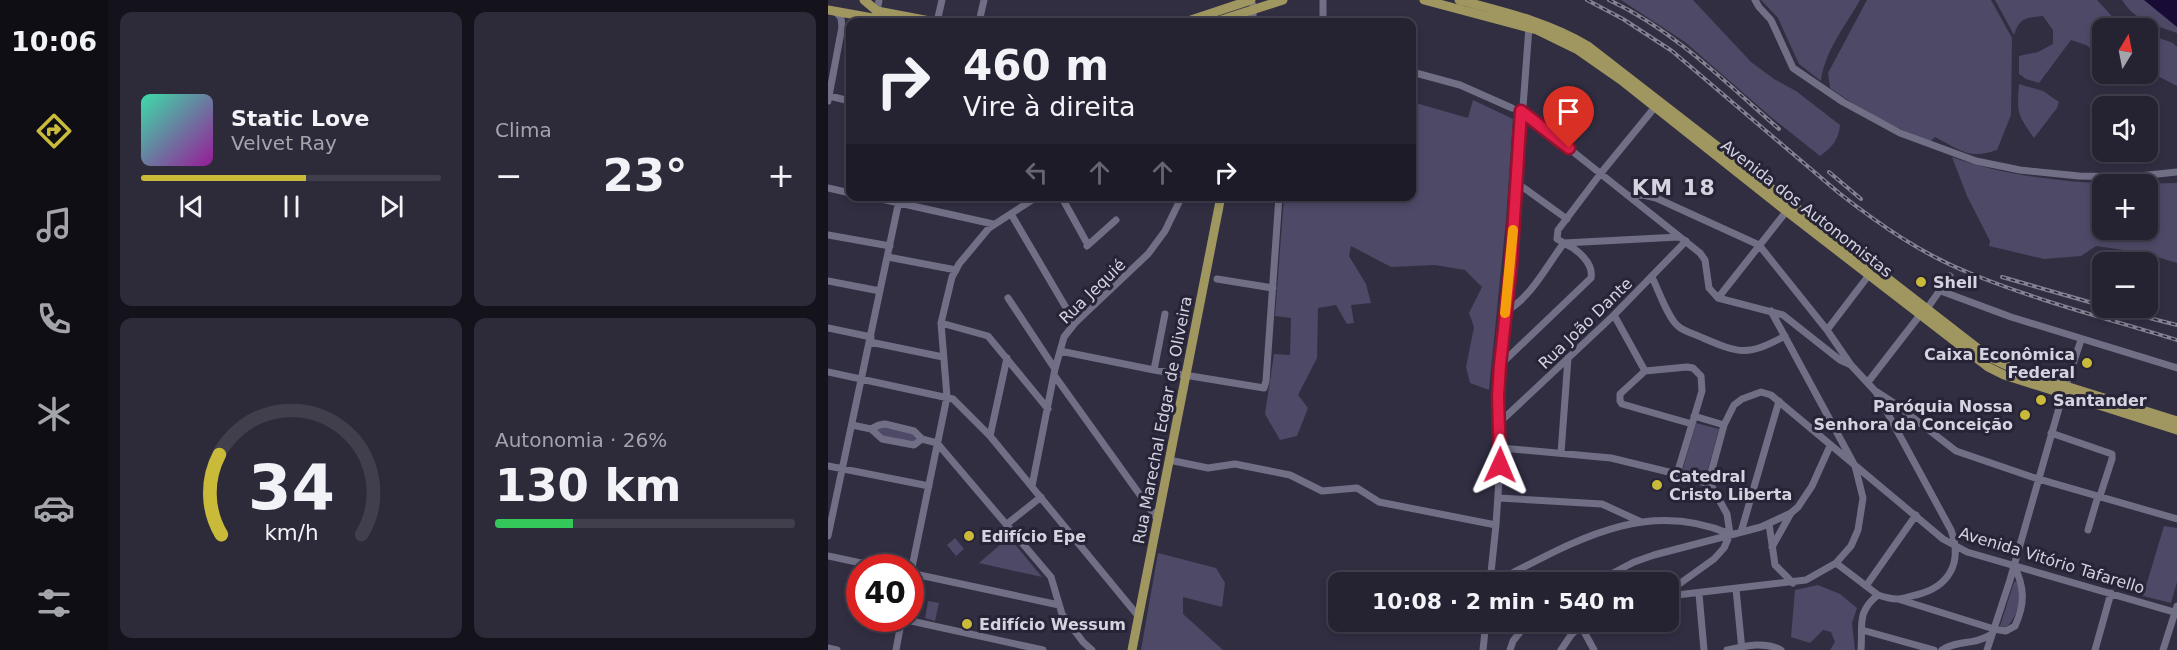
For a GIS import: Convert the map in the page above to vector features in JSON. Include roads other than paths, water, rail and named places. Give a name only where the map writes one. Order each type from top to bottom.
[{"type":"main road","points":[[864,0],[877,10],[916,18]]},
{"type":"main road","points":[[1197,18],[1251,0]]},
{"type":"main road","points":[[1227,18],[1283,0]]},
{"type":"main road","name":"Avenida dos Autonomistas","points":[[1424,0],[1529,27],[1547,33],[1578,50],[1789,208],[1988,367],[2004,375],[2067,389],[2177,421]]},
{"type":"main road","name":"Avenida dos Autonomistas","points":[[1459,0],[1554,27],[1613,64],[1869,275],[1923,313]]},
{"type":"main road","points":[[832,11],[872,18]]},
{"type":"main road","points":[[1655,107],[1668,107]]},
{"type":"main road","name":"Rua Marechal Edgar de Oliveira","points":[[1132,650],[1220,201]]},
{"type":"main road","name":"Avenida dos Autonomistas","points":[[2067,389],[2177,430]]},
{"type":"street","points":[[877,10],[879,0]]},
{"type":"street","points":[[937,18],[942,0]]},
{"type":"street","points":[[980,18],[984,0]]},
{"type":"street","points":[[1251,0],[1253,18]]},
{"type":"street","points":[[1323,0],[1323,18]]},
{"type":"street","points":[[1755,0],[1771,20],[1793,68],[1843,102],[1900,133],[1976,161],[2020,170],[2079,176],[2129,177],[2177,172]]},
{"type":"street","points":[[832,11],[841,18],[842,27],[829,99],[846,101]]},
{"type":"street","points":[[1244,12],[1245,18]]},
{"type":"street","points":[[1491,572],[1501,448],[1498,396],[1500,365],[1529,27]]},
{"type":"street","points":[[1416,73],[1460,85],[1512,108]]},
{"type":"street","points":[[1500,365],[1591,278],[1592,270],[1589,265],[1573,248],[1557,238],[1557,233],[1600,173],[1655,107]]},
{"type":"street","points":[[1521,111],[1629,195],[1703,257],[1709,288],[1718,298],[1771,311],[1785,317],[1840,360],[1851,365]]},
{"type":"street","points":[[1517,183],[1567,219]]},
{"type":"street","points":[[828,188],[846,192]]},
{"type":"street","points":[[1629,195],[1656,198],[1759,246],[1827,330],[1851,365],[1876,392],[1951,530],[1955,547],[1952,567],[1944,582],[1929,592],[1898,599]]},
{"type":"street","points":[[828,536],[900,201]]},
{"type":"street","points":[[904,201],[993,224]]},
{"type":"street","points":[[915,554],[947,397],[941,323],[956,270],[993,224],[1030,201]]},
{"type":"street","points":[[1063,201],[1086,247],[1116,220]]},
{"type":"street","name":"Rua Jequié","points":[[1032,486],[1064,336],[1148,254],[1164,231],[1179,201]]},
{"type":"street","points":[[1060,351],[1154,370],[1263,388],[1266,381],[1279,201]]},
{"type":"street","points":[[1718,298],[1789,208]]},
{"type":"street","points":[[1011,214],[1075,323]]},
{"type":"street","points":[[828,235],[890,246]]},
{"type":"street","points":[[1564,243],[1682,239]]},
{"type":"street","name":"Rua João Dante","points":[[1500,422],[1652,277],[1682,239]]},
{"type":"street","points":[[1506,311],[1514,307],[1525,296],[1564,243]]},
{"type":"street","points":[[888,257],[956,270]]},
{"type":"street","points":[[1827,330],[1869,275]]},
{"type":"street","points":[[1868,382],[1941,291],[1950,276]]},
{"type":"street","points":[[1652,277],[1678,326],[1723,347],[1746,352],[1760,349],[1785,336]]},
{"type":"street","points":[[1217,279],[1273,288]]},
{"type":"street","points":[[828,281],[880,291]]},
{"type":"street","points":[[1941,291],[2081,340],[2177,368]]},
{"type":"street","points":[[1008,297],[1055,372],[1158,520]]},
{"type":"street","points":[[1679,595],[1793,583],[1817,575],[1836,563],[1851,546],[1858,530],[1863,498],[1855,466],[1771,311]]},
{"type":"street","points":[[1154,370],[1165,314]]},
{"type":"street","points":[[1614,315],[1645,371]]},
{"type":"street","points":[[941,323],[982,333],[991,339],[1048,408]]},
{"type":"street","points":[[828,328],[943,357]]},
{"type":"street","points":[[1976,643],[1985,650],[1993,632],[2081,340]]},
{"type":"street","points":[[990,436],[1007,358]]},
{"type":"street","points":[[1561,453],[1568,358]]},
{"type":"street","points":[[1677,474],[1702,391],[1702,382],[1697,372],[1693,368],[1681,366],[1645,371],[1620,394],[1622,404],[1692,424]]},
{"type":"street","points":[[828,372],[953,399],[990,436],[1138,611]]},
{"type":"street","points":[[1876,392],[1894,403],[1956,451],[2177,519]]},
{"type":"street","points":[[1708,484],[1724,425],[1734,405],[1742,399],[1761,393],[1766,393],[1779,401],[1741,532]]},
{"type":"street","name":"Avenida Vitório Tafarello","points":[[1779,401],[1830,446],[1955,547],[2014,566],[2176,610]]},
{"type":"street","points":[[1694,416],[1724,425]]},
{"type":"street","points":[[871,429],[879,424],[885,424],[914,430],[922,439],[937,442],[1051,577],[1066,621],[1092,650]]},
{"type":"street","points":[[852,425],[871,429],[879,438],[902,444],[914,445],[922,439]]},
{"type":"street","points":[[2052,434],[2112,454],[2088,530]]},
{"type":"street","points":[[1615,572],[1654,555],[1769,524],[1791,513],[1798,507],[1812,486],[1830,446]]},
{"type":"street","points":[[1501,448],[1611,458],[1708,484],[1717,493],[1726,514],[1730,534],[1724,548],[1714,559],[1679,584]]},
{"type":"street","points":[[1168,460],[1208,468],[1235,464],[1293,476],[1322,492],[1355,488],[1379,502],[1496,525]]},
{"type":"street","points":[[828,466],[929,486]]},
{"type":"street","points":[[1007,524],[1041,497]]},
{"type":"street","points":[[1498,498],[1602,504],[1640,521]]},
{"type":"street","points":[[1772,547],[1791,513]]},
{"type":"street","points":[[1866,586],[1916,515]]},
{"type":"street","points":[[1517,572],[1583,540],[1640,521],[1670,519],[1688,521],[1714,527],[1730,534]]},
{"type":"street","points":[[1769,524],[1775,565],[1793,583]]},
{"type":"street","points":[[828,556],[846,560]]},
{"type":"street","points":[[1836,563],[1878,596],[1898,599],[1993,632],[2010,630],[2015,626],[2020,614],[2023,585],[2014,566]]},
{"type":"street","points":[[924,578],[1059,605]]},
{"type":"street","points":[[1736,589],[1742,648]]},
{"type":"street","points":[[2095,650],[2111,593]]},
{"type":"street","points":[[1699,594],[1704,650]]},
{"type":"street","points":[[1861,650],[1864,609],[1878,596]]},
{"type":"street","points":[[2163,650],[2176,610]]},
{"type":"street","points":[[924,623],[1043,650]]},
{"type":"street","points":[[1862,630],[1934,650]]},
{"type":"street","points":[[896,650],[899,632]]},
{"type":"street","points":[[1483,650],[1485,632]]},
{"type":"street","points":[[1510,650],[1521,632]]},
{"type":"street","points":[[1561,650],[1576,632]]},
{"type":"street","points":[[1586,632],[1594,650]]},
{"type":"street","points":[[1942,650],[1954,645],[1976,643],[1993,632]]},
{"type":"street","points":[[1083,642],[1085,650]]},
{"type":"street","points":[[1727,650],[1762,644],[1781,650]]},
{"type":"street","points":[[828,648],[837,650]]},
{"type":"railway","points":[[1587,0],[1623,19],[1672,51],[1839,193],[1886,228],[1936,258],[2022,293],[2177,340]]},
{"type":"railway","points":[[1609,0],[1678,42],[1779,129]]},
{"type":"railway","points":[[1829,172],[1861,199]]},
{"type":"railway","points":[[2002,277],[2092,303]]},
{"type":"railway","points":[[2149,318],[2177,325]]},
{"type":"place","name":"Shell","points":[[1921,282]]},
{"type":"place","name":"Caixa Econômica Federal","points":[[2087,363]]},
{"type":"place","name":"Santander","points":[[2041,400]]},
{"type":"place","name":"Paróquia Nossa Senhora da Conceição","points":[[2025,415]]},
{"type":"place","name":"Catedral Cristo Liberta","points":[[1657,485]]},
{"type":"place","name":"Edifício Epe","points":[[969,536]]},
{"type":"place","name":"Edifício Wessum","points":[[967,624]]},
{"type":"district","name":"KM 18","points":[[1674,187]]}]
